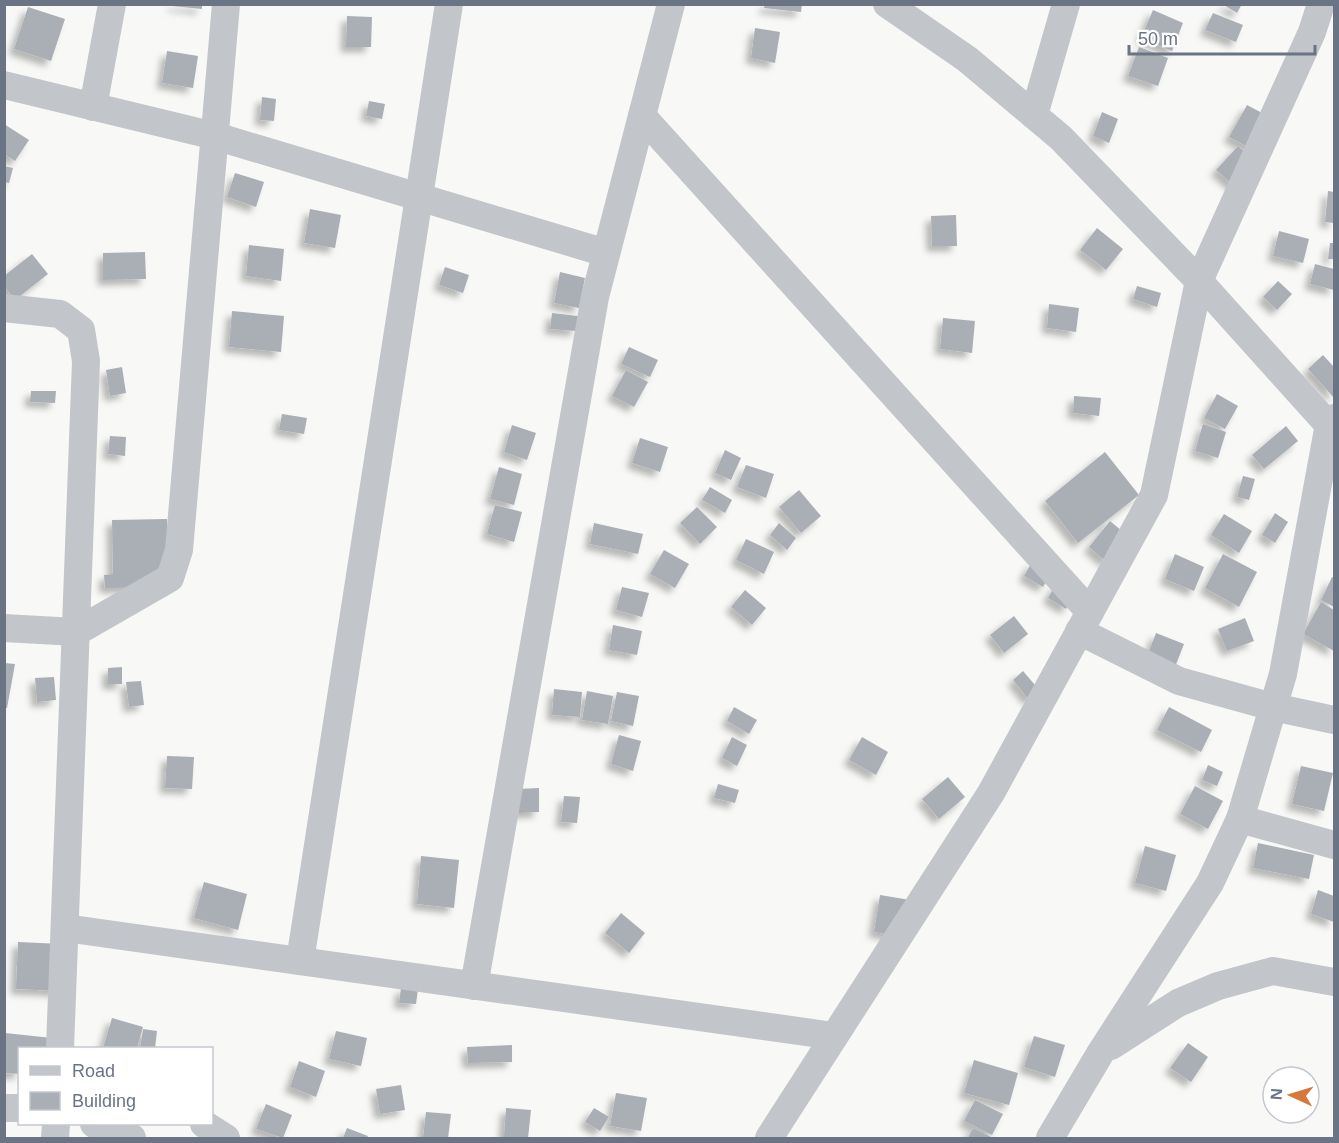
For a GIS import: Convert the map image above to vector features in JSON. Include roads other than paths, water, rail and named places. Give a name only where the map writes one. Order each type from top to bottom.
[{"type":"street","points":[[93,107],[112,4]]},
{"type":"street","points":[[4,628],[76,632],[170,578],[179,550],[226,4]]},
{"type":"street","points":[[300,961],[449,4]]},
{"type":"street","points":[[474,986],[595,297],[671,4]]},
{"type":"street","points":[[1034,115],[1066,4]]},
{"type":"street","points":[[769,1138],[992,793],[1154,495],[1198,281],[1312,32],[1321,4]]},
{"type":"street","points":[[899,8],[967,59],[1061,138],[1333,424],[1283,674],[1240,819],[1210,883],[1101,1053],[1050,1138]]},
{"type":"street","points":[[4,85],[215,136],[606,253]]},
{"type":"street","points":[[642,116],[1085,622],[1179,681],[1273,707],[1335,720]]},
{"type":"street","points":[[4,308],[60,314],[81,330],[86,361],[60,1047]]},
{"type":"street","points":[[1240,819],[1335,845]]},
{"type":"street","points":[[65,928],[834,1036]]},
{"type":"street","points":[[1101,1053],[1178,1003],[1218,986],[1273,971],[1335,982]]},
{"type":"street","points":[[97,1125],[132,1138]]},
{"type":"street","points":[[206,1125],[226,1138]]}]
